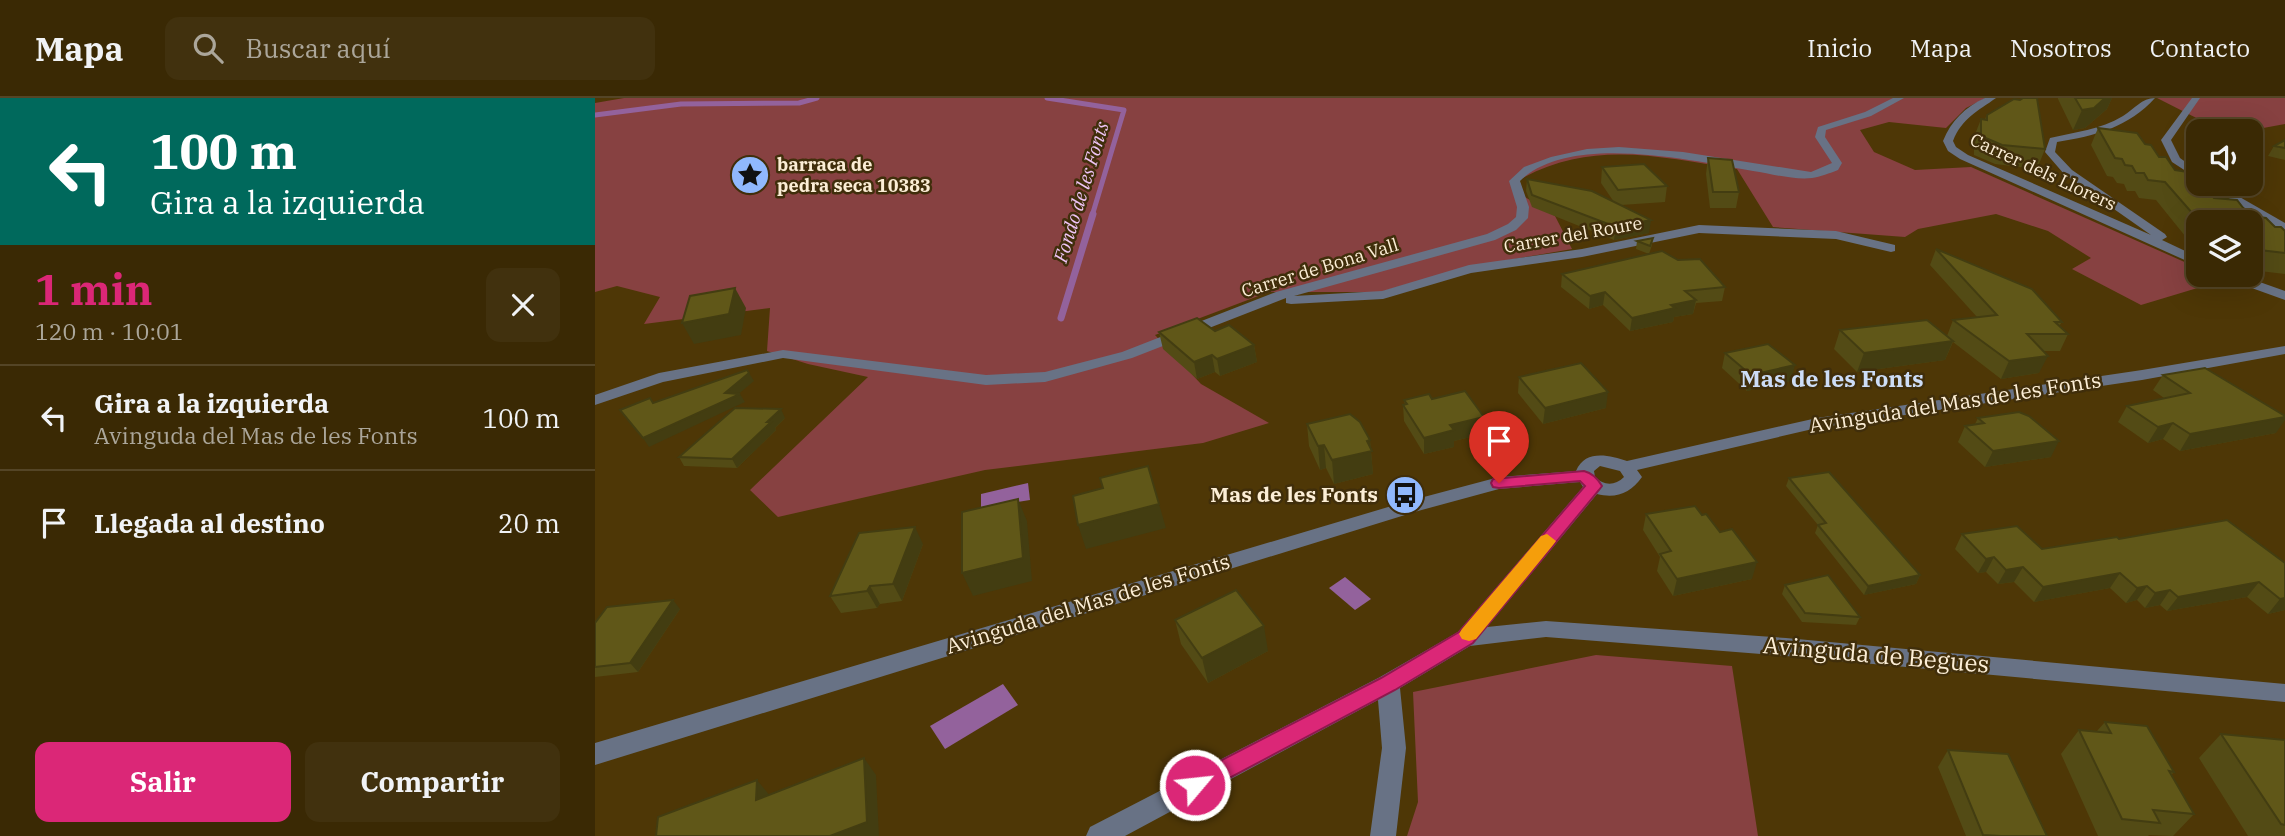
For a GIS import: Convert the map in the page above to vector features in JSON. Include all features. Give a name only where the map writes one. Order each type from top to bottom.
[{"type":"street","name":"Carrer de Bona Vall","points":[[595,400],[659,378],[783,354],[986,380],[1045,377],[1127,355],[1262,302],[1491,237],[1512,228],[1522,218],[1523,207],[1514,181],[1531,167],[1571,154],[1633,149],[1787,173],[1823,173],[1835,168],[1837,163],[1820,137],[1821,129],[1875,111],[1900,98]]},
{"type":"street","name":"Carrer dels Llorers","points":[[1992,98],[1972,108],[1961,118],[1948,141],[1952,149],[1972,161],[2061,198],[2186,257]]},
{"type":"street","name":"Carrer dels Llorers","points":[[2151,98],[2126,120],[2098,131],[2053,140],[2050,152],[2068,172],[2186,255]]},
{"type":"street","points":[[2186,167],[2176,160],[2166,140],[2196,98]]},
{"type":"street","points":[[2230,196],[2285,228]]},
{"type":"street","name":"Carrer del Roure","points":[[1262,302],[1383,295],[1469,270],[1582,253],[1699,229],[1836,235],[1891,248]]},
{"type":"street","points":[[2261,287],[2285,296]]},
{"type":"street","name":"Avinguda del Mas de les Fonts","points":[[1626,467],[1817,423],[1969,398],[2142,375],[2285,350]]},
{"type":"street","points":[[1600,460],[1612,460],[1626,467],[1633,477],[1626,487],[1611,490],[1589,481],[1587,466],[1600,460]]},
{"type":"street","name":"Avinguda del Mas de les Fonts","points":[[595,754],[1412,506],[1499,483],[1589,481]]},
{"type":"street","name":"Avinguda de Begues","points":[[1099,836],[1388,684],[1466,638],[1589,481]]},
{"type":"street","name":"Avinguda de Begues","points":[[1466,638],[1559,630],[1786,647],[2285,693]]},
{"type":"street","points":[[1383,836],[1394,748],[1388,684]]},
{"type":"shaded area","points":[[624,98],[1986,98],[1966,108],[1946,128],[1889,122],[1860,130],[1874,152],[1915,170],[1971,167],[2186,263],[2186,287],[2201,287],[2141,305],[2072,269],[2091,258],[2048,231],[1996,214],[1918,229],[1905,237],[1773,227],[1737,169],[1653,156],[1599,155],[1573,159],[1546,167],[1519,180],[1525,197],[1555,216],[1572,249],[1468,267],[1380,292],[1269,292],[1155,335],[1201,384],[1269,423],[1203,443],[985,470],[778,517],[750,490],[868,377],[808,364],[767,351],[770,308],[644,324],[660,297],[617,286],[595,292],[595,103]]},
{"type":"shaded area","points":[[2157,98],[2285,98],[2285,124],[2263,128],[2263,119],[2198,119]]},
{"type":"shaded area","points":[[1028,483],[1030,500],[981,508],[981,494]]},
{"type":"shaded area","points":[[1345,577],[1371,599],[1355,610],[1329,588]]},
{"type":"shaded area","points":[[1596,655],[1732,666],[1758,836],[1407,836],[1418,802],[1413,692]]},
{"type":"shaded area","points":[[1003,684],[1018,705],[945,749],[930,726]]},
{"type":"building","points":[[2037,98],[2045,149],[2002,145],[1981,136],[1981,119],[1987,120],[1987,115],[2014,99]]},
{"type":"building","points":[[2075,98],[2105,98],[2094,108],[2082,110]]},
{"type":"building","points":[[2098,128],[2137,133],[2145,144],[2151,145],[2159,157],[2166,157],[2175,170],[2186,172],[2186,196],[2237,200],[2244,209],[2252,210],[2190,210],[2165,182],[2148,180],[2144,173],[2136,173],[2132,166],[2115,158]]},
{"type":"building","points":[[2285,140],[2285,148],[2274,146]]},
{"type":"building","points":[[1708,158],[1732,160],[1739,192],[1713,192]]},
{"type":"building","points":[[1644,164],[1667,186],[1618,190],[1602,167]]},
{"type":"building","points":[[1527,179],[1592,191],[1651,220],[1616,227],[1532,195]]},
{"type":"building","points":[[2263,218],[2285,231],[2285,253],[2263,250]]},
{"type":"building","points":[[1653,238],[1650,246],[1637,241]]},
{"type":"building","points":[[1936,249],[2032,289],[2062,322],[2055,322],[2068,334],[2027,334],[2048,356],[2009,361],[1953,320],[1997,315]]},
{"type":"building","points":[[1662,251],[1678,260],[1700,259],[1725,287],[1685,291],[1696,300],[1632,318],[1605,292],[1590,296],[1562,274]]},
{"type":"building","points":[[735,288],[729,314],[682,323],[690,296]]},
{"type":"building","points":[[1197,318],[1215,331],[1229,325],[1254,345],[1217,359],[1212,355],[1194,362],[1159,332]]},
{"type":"building","points":[[1927,320],[1953,341],[1864,353],[1840,330]]},
{"type":"building","points":[[1768,344],[1795,365],[1751,375],[1725,353]]},
{"type":"building","points":[[1581,363],[1608,392],[1545,408],[1519,377]]},
{"type":"building","points":[[2205,368],[2285,417],[2190,434],[2173,423],[2158,427],[2127,406],[2190,393],[2163,375]]},
{"type":"building","points":[[747,370],[749,373],[725,393],[740,394],[643,438],[620,410],[650,398],[653,403]]},
{"type":"building","points":[[1465,391],[1484,417],[1450,425],[1454,430],[1424,438],[1403,405],[1407,404],[1404,400],[1429,394],[1432,399]]},
{"type":"building","points":[[735,408],[781,409],[732,459],[679,457]]},
{"type":"building","points":[[2019,412],[2029,416],[2059,441],[1993,451],[1965,426],[1984,423],[1978,418]]},
{"type":"building","points":[[1350,414],[1360,422],[1370,440],[1367,441],[1372,451],[1332,460],[1324,445],[1318,446],[1307,424]]},
{"type":"building","points":[[1148,466],[1159,504],[1078,525],[1073,496],[1103,488],[1100,478]]},
{"type":"building","points":[[1829,472],[1920,575],[1868,586],[1818,525],[1826,523],[1789,478]]},
{"type":"building","points":[[1018,499],[1023,558],[962,573],[962,512]]},
{"type":"building","points":[[1695,506],[1702,515],[1706,514],[1720,532],[1732,529],[1757,562],[1677,579],[1660,554],[1671,551],[1646,514]]},
{"type":"building","points":[[2227,520],[2285,563],[2285,598],[2280,599],[2259,582],[2178,597],[2170,590],[2155,593],[2147,586],[2137,588],[2120,573],[2043,587],[2023,567],[2006,570],[1994,557],[1986,559],[1962,534],[2017,526],[2042,549]]},
{"type":"building","points":[[915,527],[893,584],[870,586],[867,591],[830,596],[859,533]]},
{"type":"building","points":[[1828,575],[1860,617],[1805,613],[1785,585]]},
{"type":"building","points":[[1236,590],[1264,626],[1202,658],[1175,620]]},
{"type":"building","points":[[673,600],[630,663],[595,667],[595,623],[607,607]]},
{"type":"building","points":[[2105,722],[2147,726],[2174,772],[2169,771],[2194,814],[2153,810],[2160,823],[2122,819],[2079,730],[2111,733]]},
{"type":"building","points":[[2221,734],[2285,740],[2285,825],[2281,824]]},
{"type":"building","points":[[1948,750],[2008,754],[2047,836],[1983,835]]},
{"type":"building","points":[[864,758],[867,822],[830,836],[656,836],[658,817],[757,780],[756,800]]},
{"type":"waterway","name":"Fondo de les Fonts","points":[[595,115],[681,104],[799,103],[817,98]]},
{"type":"waterway","name":"Fondo de les Fonts","points":[[1047,98],[1124,110],[1092,216]]},
{"type":"waterway","name":"Fondo de les Fonts","points":[[1061,318],[1093,214]]},
{"type":"slow traffic","points":[[1469,634],[1547,541]]},
{"type":"place","name":"barraca de pedra seca 10383","points":[[750,175]]},
{"type":"place","name":"Mas de les Fonts","points":[[1405,495]]},
{"type":"district","name":"Mas de les Fonts","points":[[1832,379]]},
{"type":"route","points":[[1195,785],[1388,684],[1466,638],[1594,486],[1584,476],[1557,476],[1499,483]]}]
